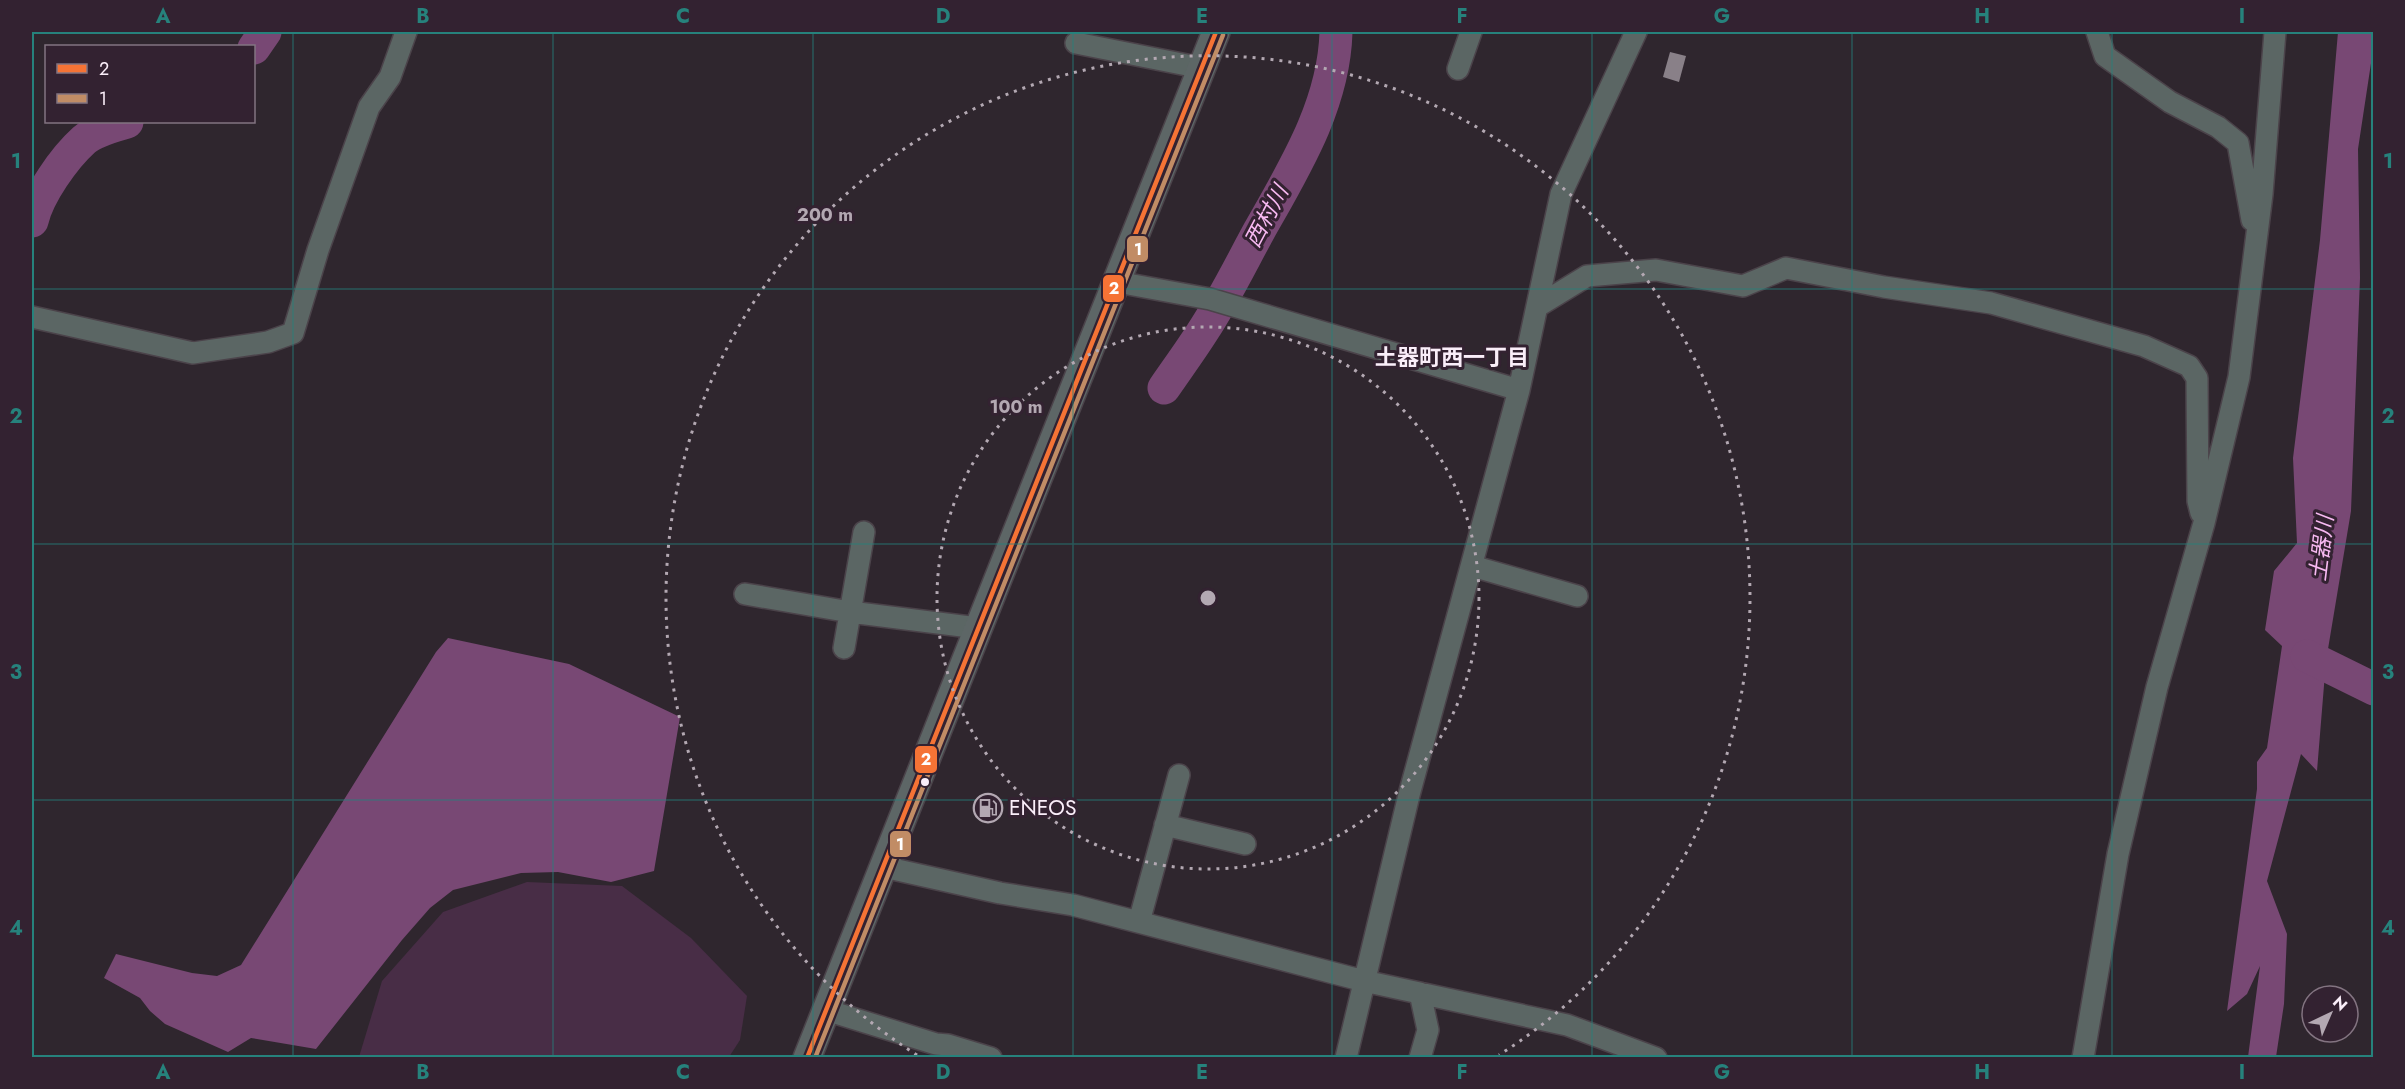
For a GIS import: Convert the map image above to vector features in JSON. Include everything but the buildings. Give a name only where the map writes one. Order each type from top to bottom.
[{"type":"main road","points":[[807,1058],[1216,32]]},
{"type":"street","points":[[32,317],[194,353],[268,342],[293,333],[318,250],[369,107],[390,77],[406,32]]},
{"type":"street","points":[[1458,69],[1471,32]]},
{"type":"street","points":[[1346,1058],[1409,795],[1519,390],[1561,194],[1636,32]]},
{"type":"street","points":[[2097,32],[2105,56],[2170,102],[2218,126],[2238,143],[2252,223],[2257,228]]},
{"type":"street","points":[[2083,1058],[2118,854],[2157,687],[2204,523],[2239,376],[2257,228],[2275,32]]},
{"type":"street","points":[[1076,43],[1115,41],[1202,68]]},
{"type":"street","points":[[1538,306],[1587,276],[1656,270],[1743,286],[1786,268],[1884,287],[1991,303],[2144,346],[2189,366],[2197,378],[2198,501],[2204,523]]},
{"type":"street","points":[[1117,282],[1210,299],[1519,390]]},
{"type":"street","points":[[844,648],[864,532]]},
{"type":"street","points":[[1472,566],[1577,596]]},
{"type":"street","points":[[745,594],[850,612],[978,628]]},
{"type":"street","points":[[1139,922],[1179,776]]},
{"type":"street","points":[[1165,825],[1245,844]]},
{"type":"street","points":[[884,867],[1000,893],[1073,905],[1364,981],[1567,1025],[1656,1058]]},
{"type":"street","points":[[1420,993],[1428,1030],[1420,1058]]},
{"type":"street","points":[[826,1010],[936,1051],[948,1045],[991,1058]]},
{"type":"shaded area","points":[[527,882],[622,886],[691,938],[747,996],[740,1040],[729,1057],[359,1057],[382,981],[443,912]]},
{"type":"water","name":"土器川","points":[[2338,32],[2374,32],[2358,149],[2360,278],[2351,511],[2326,661],[2317,771],[2301,754],[2267,881],[2287,934],[2284,1004],[2276,1057],[2248,1057],[2260,966],[2247,994],[2227,1011],[2257,789],[2257,762],[2267,748],[2282,646],[2265,630],[2274,571],[2297,543],[2293,458],[2320,240]]},
{"type":"water","points":[[448,638],[569,664],[680,717],[654,871],[611,882],[558,872],[521,873],[453,890],[430,908],[402,940],[316,1049],[251,1038],[228,1052],[165,1024],[150,1011],[140,998],[104,978],[116,954],[192,973],[217,976],[241,965],[436,652]]},
{"type":"waterway","points":[[255,47],[265,32]]},
{"type":"waterway","name":"西村川","points":[[1164,388],[1218,307],[1310,136],[1328,85],[1334,59],[1336,32]]},
{"type":"waterway","points":[[32,221],[46,189],[76,148],[93,134],[124,123]]},
{"type":"waterway","points":[[2307,656],[2374,689]]},
{"type":"transit line","name":"2","points":[[807,1058],[1216,32]]},
{"type":"transit line","name":"1","points":[[815,1058],[1223,35]]},
{"type":"place","name":"ENEOS","points":[[988,808]]},
{"type":"district","name":"土器町西一丁目","points":[[1452,357]]}]
